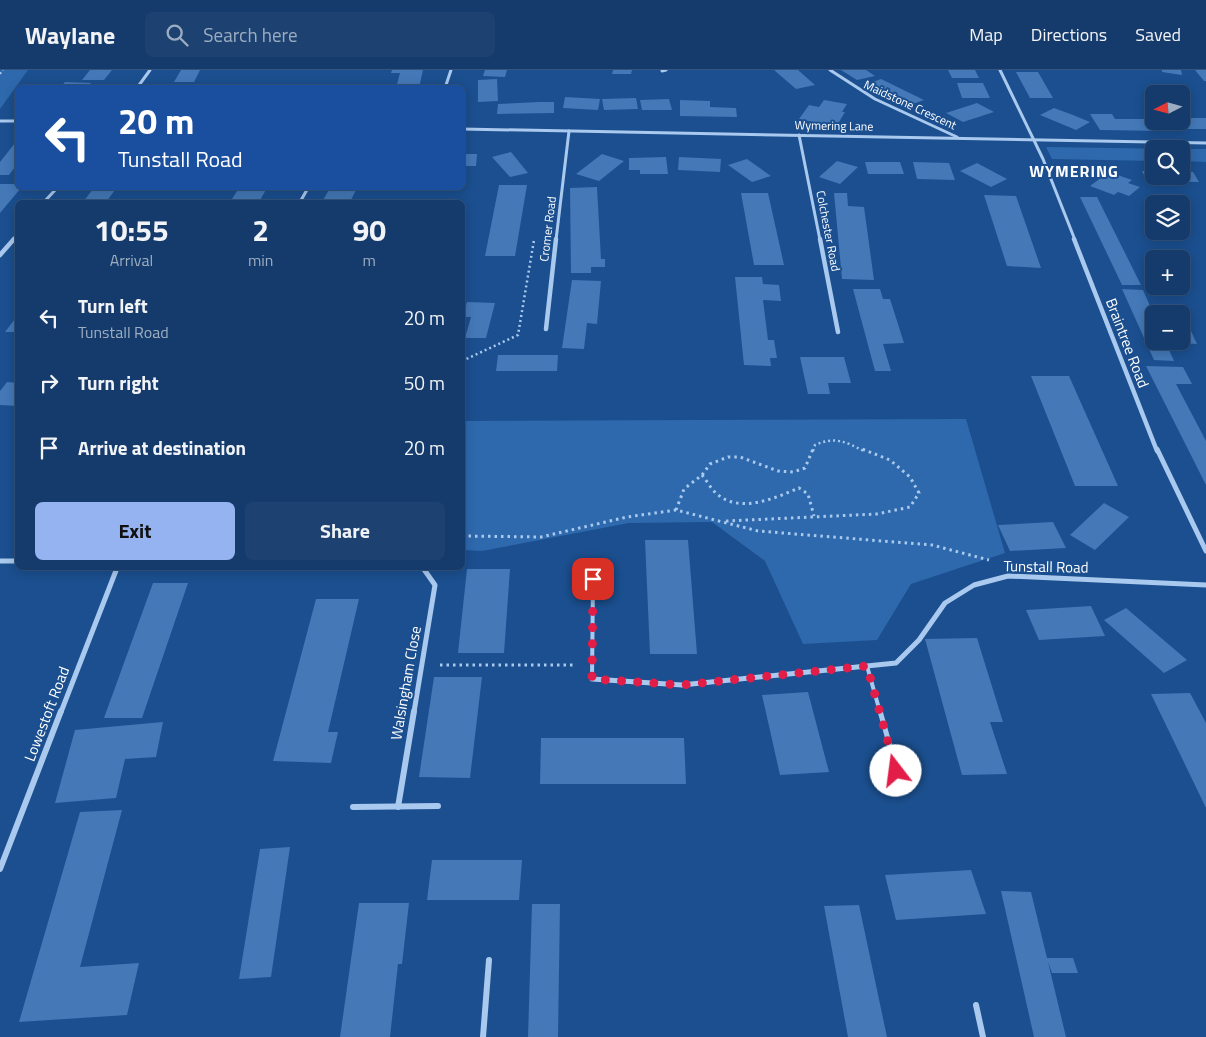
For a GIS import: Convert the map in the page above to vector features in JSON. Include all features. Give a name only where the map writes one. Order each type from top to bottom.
[{"type":"street","points":[[139,85],[150,70]]},
{"type":"street","points":[[446,85],[451,70]]},
{"type":"street","name":"Maidstone Crescent","points":[[830,70],[853,88],[900,112],[960,138]]},
{"type":"street","name":"Braintree Road","points":[[1000,70],[1043,159],[1157,450],[1206,551]]},
{"type":"street","points":[[0,121],[15,121]]},
{"type":"street","name":"Wymering Lane","points":[[465,129],[1206,143]]},
{"type":"street","name":"Cromer Road","points":[[546,329],[569,131]]},
{"type":"street","name":"Colchester Road","points":[[799,135],[838,332]]},
{"type":"street","points":[[46,200],[55,190]]},
{"type":"street","points":[[0,255],[15,238]]},
{"type":"street","points":[[0,560],[15,561]]},
{"type":"street","name":"Lowestoft Road","points":[[0,869],[116,570]]},
{"type":"street","name":"Walsingham Close","points":[[398,807],[435,585],[424,570]]},
{"type":"street","name":"Tunstall Road","points":[[592,679],[682,685],[896,663],[919,640],[945,603],[974,585],[1008,576],[1206,585]]},
{"type":"street","points":[[353,807],[438,806]]},
{"type":"street","points":[[483,1037],[489,960]]},
{"type":"street","points":[[976,1006],[983,1037]]},
{"type":"lane","points":[[592,679],[593,579]]},
{"type":"lane","points":[[867,666],[896,771]]},
{"type":"path","points":[[0,74],[3,70]]},
{"type":"path","points":[[465,360],[518,335],[535,237]]},
{"type":"path","points":[[676,510],[684,489],[702,475],[710,464],[740,457],[763,467],[793,472],[805,468],[815,445],[827,440],[844,441],[869,453],[890,460],[910,477],[919,493],[910,507],[877,514],[722,521]]},
{"type":"path","points":[[702,475],[718,495],[732,501],[755,504],[799,488],[808,494],[814,516]]},
{"type":"path","points":[[465,536],[541,538],[627,517],[676,510],[758,531],[932,545],[1003,563],[1008,576]]},
{"type":"path","points":[[422,665],[592,665]]},
{"type":"shaded area","points":[[0,70],[28,70],[17,85],[15,85],[15,88],[0,109]]},
{"type":"shaded area","points":[[1046,147],[1145,149],[1145,161],[1052,159]]},
{"type":"shaded area","points":[[1190,149],[1206,149],[1206,162],[1190,161]]},
{"type":"shaded area","points":[[966,419],[1005,553],[911,584],[877,640],[803,644],[765,561],[712,522],[629,523],[482,551],[465,550],[465,421]]},
{"type":"building","points":[[90,70],[112,70],[104,80],[82,80]]},
{"type":"building","points":[[181,70],[200,70],[194,82],[174,82]]},
{"type":"building","points":[[392,70],[423,70],[420,85],[397,85],[400,73],[391,73]]},
{"type":"building","points":[[485,70],[507,70],[505,77],[483,76]]},
{"type":"building","points":[[613,70],[632,70],[631,74],[612,74]]},
{"type":"building","points":[[774,70],[798,70],[815,85],[796,89]]},
{"type":"building","points":[[841,70],[866,70],[875,76],[857,80]]},
{"type":"building","points":[[948,70],[975,70],[979,78],[952,78]]},
{"type":"building","points":[[1162,70],[1181,70],[1182,75],[1162,72]]},
{"type":"building","points":[[1195,70],[1206,70],[1206,81],[1204,81]]},
{"type":"building","points":[[1016,72],[1038,72],[1053,98],[1030,98]]},
{"type":"building","points":[[497,79],[498,101],[478,102],[478,80]]},
{"type":"building","points":[[881,79],[924,100],[907,106],[865,85]]},
{"type":"building","points":[[65,82],[91,83],[89,85],[62,85]]},
{"type":"building","points":[[957,83],[983,83],[990,98],[962,98]]},
{"type":"building","points":[[174,84],[198,84],[198,85]]},
{"type":"building","points":[[565,97],[600,99],[598,110],[563,108]]},
{"type":"building","points":[[636,98],[638,109],[604,110],[602,99]]},
{"type":"building","points":[[669,99],[672,110],[642,110],[640,100]]},
{"type":"building","points":[[680,100],[710,101],[710,107],[736,108],[737,117],[680,116]]},
{"type":"building","points":[[824,100],[847,104],[842,112],[845,112],[836,127],[799,119],[809,105],[819,107]]},
{"type":"building","points":[[554,102],[554,113],[497,114],[498,104]]},
{"type":"building","points":[[977,103],[994,112],[963,122],[946,113]]},
{"type":"building","points":[[1054,108],[1090,122],[1076,130],[1040,115]]},
{"type":"building","points":[[1090,114],[1112,114],[1115,119],[1145,119],[1145,130],[1163,131],[1100,130]]},
{"type":"building","points":[[1190,118],[1206,118],[1206,129],[1190,129]]},
{"type":"building","points":[[15,143],[15,167],[9,175],[0,175],[0,162]]},
{"type":"building","points":[[511,152],[528,173],[510,177],[492,157]]},
{"type":"building","points":[[465,154],[477,154],[476,166],[465,166]]},
{"type":"building","points":[[602,154],[624,161],[599,181],[576,174]]},
{"type":"building","points":[[666,157],[668,174],[640,174],[640,170],[629,170],[629,158]]},
{"type":"building","points":[[679,157],[721,159],[720,172],[678,170]]},
{"type":"building","points":[[747,159],[771,176],[752,182],[728,165]]},
{"type":"building","points":[[837,161],[858,167],[840,184],[819,177]]},
{"type":"building","points":[[865,162],[900,162],[904,174],[868,174]]},
{"type":"building","points":[[913,162],[949,163],[955,180],[917,179]]},
{"type":"building","points":[[977,163],[1007,179],[991,187],[960,171]]},
{"type":"building","points":[[1109,172],[1132,180],[1128,183],[1140,187],[1129,196],[1118,192],[1114,195],[1090,186]]},
{"type":"building","points":[[1190,172],[1193,172],[1199,182],[1190,182]]},
{"type":"building","points":[[0,184],[15,184],[15,190],[19,190],[0,213]]},
{"type":"building","points":[[499,185],[527,185],[515,256],[485,256]]},
{"type":"building","points":[[597,187],[601,259],[605,259],[605,267],[591,267],[591,273],[571,273],[570,188]]},
{"type":"building","points":[[92,190],[115,190],[108,200],[85,200]]},
{"type":"building","points":[[238,190],[266,190],[260,200],[231,200]]},
{"type":"building","points":[[329,190],[356,190],[351,200],[323,200]]},
{"type":"building","points":[[741,193],[768,193],[784,265],[754,265]]},
{"type":"building","points":[[834,193],[847,193],[848,206],[864,207],[874,280],[842,279]]},
{"type":"building","points":[[984,195],[1016,196],[1041,268],[1007,266]]},
{"type":"building","points":[[1080,197],[1097,197],[1141,285],[1122,285]]},
{"type":"building","points":[[735,277],[762,277],[763,284],[779,285],[781,301],[763,300],[768,340],[774,340],[777,358],[770,358],[771,366],[744,365]]},
{"type":"building","points":[[572,280],[601,281],[597,324],[587,323],[584,349],[562,348]]},
{"type":"building","points":[[853,289],[880,289],[883,299],[890,299],[904,343],[883,344],[891,371],[875,371]]},
{"type":"building","points":[[1122,289],[1143,290],[1150,305],[1145,305],[1145,340]]},
{"type":"building","points":[[467,302],[495,303],[486,338],[465,338],[471,317],[465,317]]},
{"type":"building","points":[[15,319],[15,332],[5,332]]},
{"type":"building","points":[[1190,329],[1197,344],[1190,344]]},
{"type":"building","points":[[1149,350],[1169,350],[1174,361],[1154,360]]},
{"type":"building","points":[[498,355],[558,355],[557,371],[496,371]]},
{"type":"building","points":[[800,357],[844,357],[851,383],[828,383],[830,394],[808,394]]},
{"type":"building","points":[[1146,366],[1183,367],[1192,384],[1176,384],[1206,441],[1206,485]]},
{"type":"building","points":[[1031,376],[1069,376],[1118,486],[1075,486]]},
{"type":"building","points":[[7,382],[15,383],[15,406],[0,405],[0,391]]},
{"type":"building","points":[[1104,503],[1129,517],[1095,550],[1070,535]]},
{"type":"building","points":[[1053,522],[1066,548],[1010,551],[998,525]]},
{"type":"building","points":[[645,540],[688,540],[697,654],[650,654]]},
{"type":"building","points":[[467,569],[510,569],[504,653],[458,653]]},
{"type":"building","points":[[153,583],[188,583],[142,718],[104,718]]},
{"type":"building","points":[[316,599],[359,599],[328,732],[338,732],[331,763],[273,761]]},
{"type":"building","points":[[1091,606],[1105,636],[1039,640],[1026,610]]},
{"type":"building","points":[[1126,608],[1187,660],[1164,673],[1104,620]]},
{"type":"building","points":[[977,638],[1003,722],[990,722],[1007,774],[962,775],[925,639]]},
{"type":"building","points":[[434,677],[482,677],[470,778],[419,777]]},
{"type":"building","points":[[808,692],[829,772],[780,775],[762,695]]},
{"type":"building","points":[[1190,693],[1206,723],[1206,808],[1151,694]]},
{"type":"building","points":[[163,722],[156,757],[125,759],[116,798],[55,803],[75,730]]},
{"type":"building","points":[[541,738],[684,738],[686,784],[540,784]]},
{"type":"building","points":[[122,810],[80,967],[139,963],[127,1015],[19,1022],[80,812]]},
{"type":"building","points":[[290,847],[271,977],[239,979],[260,849]]},
{"type":"building","points":[[432,860],[522,860],[519,900],[427,900]]},
{"type":"building","points":[[971,870],[986,914],[896,920],[885,875]]},
{"type":"building","points":[[1001,891],[1031,892],[1047,958],[1073,958],[1078,973],[1052,973],[1048,962],[1066,1037],[1034,1037]]},
{"type":"building","points":[[359,903],[409,903],[402,964],[398,964],[390,1037],[340,1037]]},
{"type":"building","points":[[532,904],[560,904],[558,1037],[528,1037]]},
{"type":"building","points":[[859,905],[887,1037],[848,1037],[824,906]]},
{"type":"district","name":"WYMERING","points":[[1074,171]]},
{"type":"route","points":[[593,579],[592,679],[682,685],[867,666],[896,771]]}]
